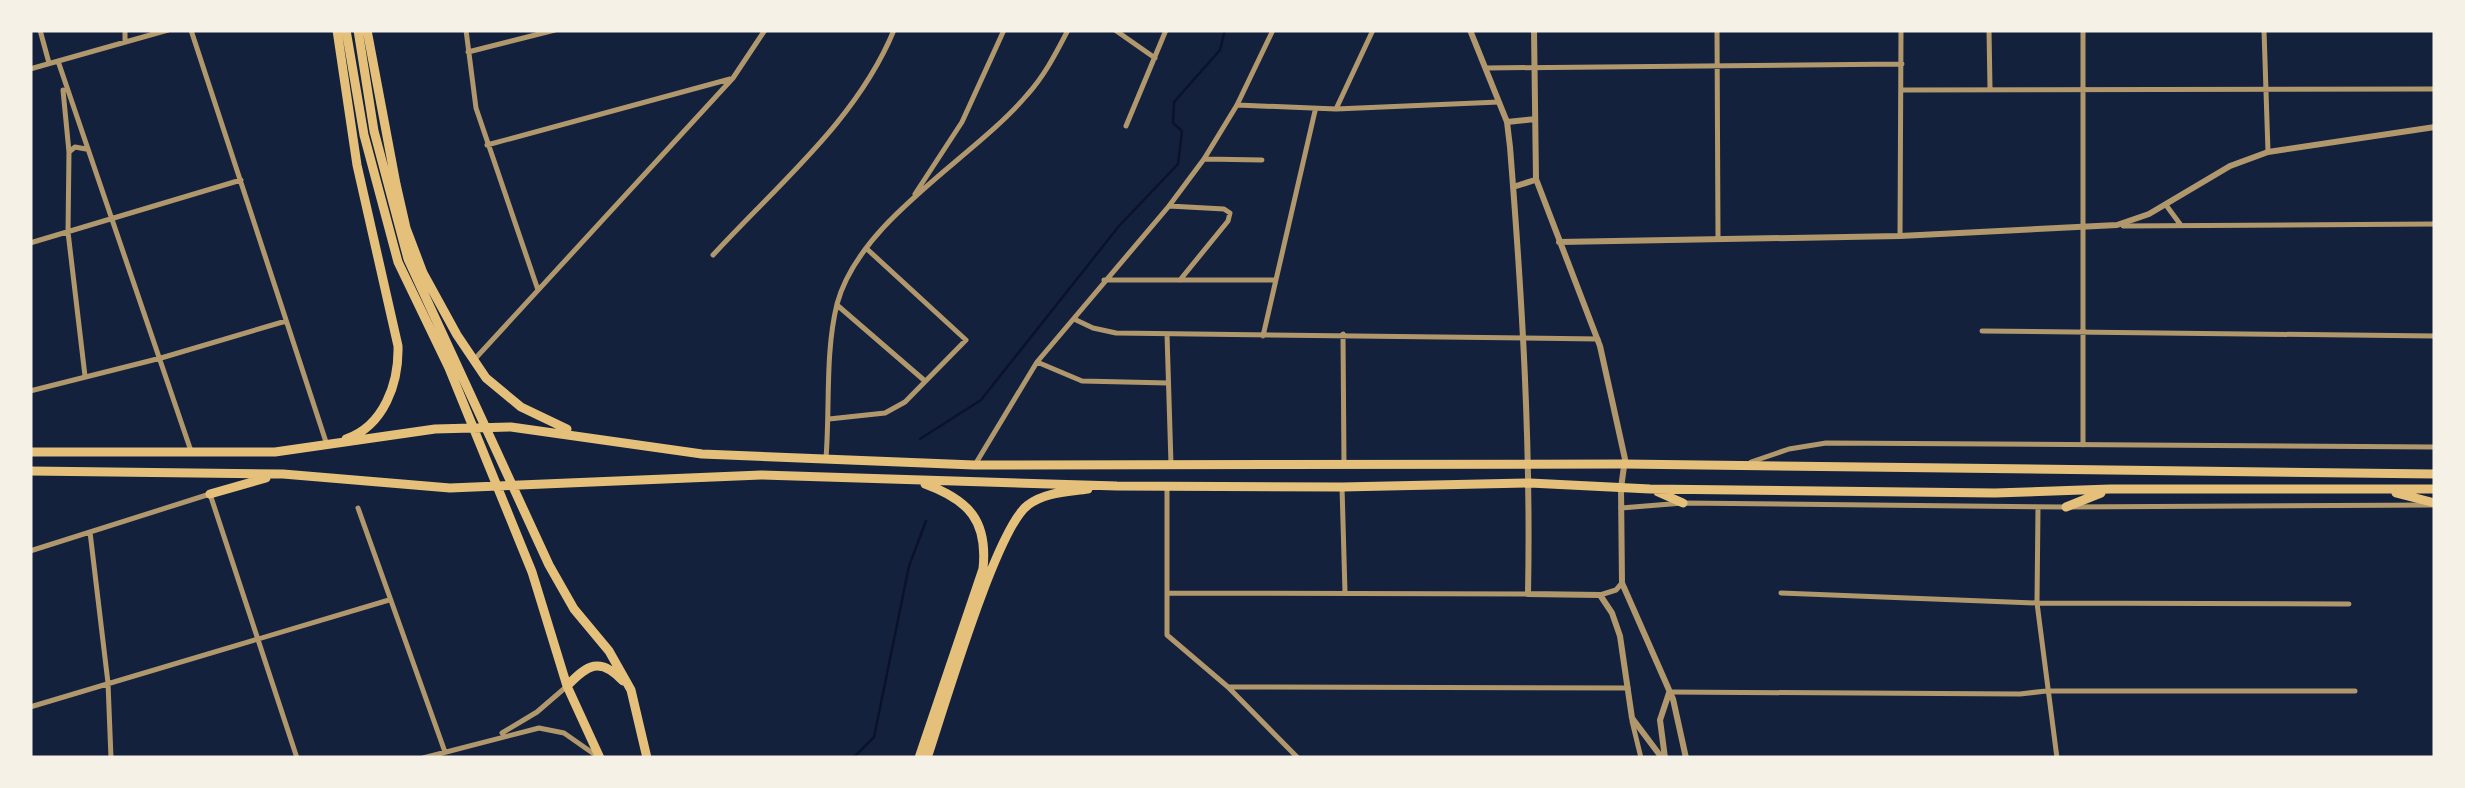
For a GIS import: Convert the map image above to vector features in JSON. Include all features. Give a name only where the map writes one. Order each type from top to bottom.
[{"type":"highway","points":[[327,446],[368,427],[394,387],[398,368],[398,346],[356,165],[337,30]]},
{"type":"highway","points":[[346,30],[362,124],[398,262],[449,368],[543,601],[567,686],[600,758]]},
{"type":"highway","points":[[358,30],[374,131],[408,259],[548,565],[574,608],[609,651],[631,690],[647,758]]},
{"type":"highway","points":[[367,30],[406,228],[423,272],[473,362],[504,397],[557,425],[589,436]]},
{"type":"highway","points":[[30,452],[275,452],[435,428],[511,427],[702,454],[974,465],[1624,464],[2435,474]]},
{"type":"highway","points":[[30,471],[283,474],[450,488],[719,475],[1118,486],[1530,484],[1995,493],[2435,489]]},
{"type":"highway","points":[[210,494],[283,474]]},
{"type":"highway","points":[[913,480],[938,488],[967,506],[976,517],[985,548],[983,569],[919,758]]},
{"type":"highway","points":[[927,758],[992,570],[1015,518],[1027,505],[1043,497],[1118,486]]},
{"type":"highway","points":[[2378,488],[2435,504]]},
{"type":"highway","points":[[1650,489],[1683,502]]},
{"type":"highway","points":[[2066,506],[2110,489]]},
{"type":"highway","points":[[567,686],[586,668],[596,666],[616,673],[631,690]]},
{"type":"street","points":[[40,30],[49,64]]},
{"type":"street","points":[[124,30],[125,42]]},
{"type":"street","points":[[30,69],[168,30]]},
{"type":"street","points":[[191,30],[327,446]]},
{"type":"street","points":[[466,30],[476,108],[538,290]]},
{"type":"street","points":[[468,52],[554,30]]},
{"type":"street","points":[[473,362],[733,78],[765,30]]},
{"type":"street","points":[[713,254],[821,142],[861,94],[894,30]]},
{"type":"street","points":[[910,200],[962,122],[1004,30]]},
{"type":"street","points":[[826,461],[831,347],[837,305],[845,284],[867,249],[910,200],[1026,98],[1050,66],[1068,30]]},
{"type":"street","points":[[1115,30],[1155,58]]},
{"type":"street","points":[[1126,126],[1166,30]]},
{"type":"street","points":[[974,465],[1037,362],[1204,159],[1237,104],[1273,30]]},
{"type":"street","points":[[1336,109],[1373,30]]},
{"type":"street","points":[[1470,30],[1507,122],[1530,464],[1528,594]]},
{"type":"street","points":[[1534,30],[1536,180],[1598,339],[1624,464],[1622,582],[1669,692],[1686,758]]},
{"type":"street","points":[[1717,30],[1718,238]]},
{"type":"street","points":[[1900,236],[1901,30]]},
{"type":"street","points":[[1989,30],[1990,88]]},
{"type":"street","points":[[2083,30],[2083,445]]},
{"type":"street","points":[[2264,30],[2268,152]]},
{"type":"street","points":[[58,61],[69,152],[68,232],[85,376]]},
{"type":"street","points":[[1486,68],[1902,64]]},
{"type":"street","points":[[486,144],[733,78]]},
{"type":"street","points":[[62,80],[191,453]]},
{"type":"street","points":[[1902,90],[2435,89]]},
{"type":"street","points":[[1237,104],[1336,109],[1499,102]]},
{"type":"street","points":[[1263,336],[1316,109]]},
{"type":"street","points":[[1507,122],[1535,119]]},
{"type":"street","points":[[2117,226],[2168,209],[2205,178],[2268,152],[2435,126]]},
{"type":"street","points":[[69,152],[75,147],[86,148]]},
{"type":"street","points":[[1204,159],[1262,160]]},
{"type":"street","points":[[30,243],[240,180]]},
{"type":"street","points":[[1513,187],[1536,180]]},
{"type":"street","points":[[1169,206],[1224,209],[1230,213],[1228,221],[1179,281]]},
{"type":"street","points":[[2168,209],[2168,225]]},
{"type":"street","points":[[2168,209],[2183,225]]},
{"type":"street","points":[[2148,226],[2149,214]]},
{"type":"street","points":[[1559,242],[1900,236],[2117,226],[2435,224]]},
{"type":"street","points":[[829,419],[885,413],[905,402],[966,340],[867,249]]},
{"type":"street","points":[[1104,280],[1275,280]]},
{"type":"street","points":[[837,305],[925,381]]},
{"type":"street","points":[[1074,318],[1104,331],[1167,334],[1598,339]]},
{"type":"street","points":[[30,391],[286,321]]},
{"type":"street","points":[[1982,331],[2435,336]]},
{"type":"street","points":[[1167,334],[1171,464]]},
{"type":"street","points":[[1343,334],[1344,465]]},
{"type":"street","points":[[1037,362],[1060,375],[1082,381],[1168,383]]},
{"type":"street","points":[[1736,467],[1789,449],[1826,442],[2435,448]]},
{"type":"street","points":[[1167,486],[1167,635],[1228,687],[1298,758]]},
{"type":"street","points":[[1342,487],[1345,592]]},
{"type":"street","points":[[30,551],[210,494],[297,758]]},
{"type":"street","points":[[1621,508],[1683,502],[2038,506],[2435,504]]},
{"type":"street","points":[[2038,506],[2038,603],[2057,758]]},
{"type":"street","points":[[358,508],[446,752]]},
{"type":"street","points":[[90,532],[108,683],[112,758]]},
{"type":"street","points":[[1167,594],[1600,595],[1616,590],[1622,582]]},
{"type":"street","points":[[1781,594],[2038,603],[2349,604]]},
{"type":"street","points":[[1600,595],[1620,636],[1641,758]]},
{"type":"street","points":[[30,707],[389,600]]},
{"type":"street","points":[[495,737],[537,712],[567,686]]},
{"type":"street","points":[[1228,687],[1628,688]]},
{"type":"street","points":[[1669,692],[2355,691]]},
{"type":"street","points":[[1664,758],[1660,720],[1669,692]]},
{"type":"street","points":[[1632,718],[1664,758]]},
{"type":"street","points":[[423,758],[539,728],[572,737],[600,758]]},
{"type":"waterway","points":[[920,439],[981,400],[1119,226],[1178,164],[1182,131],[1173,123],[1174,102],[1220,50],[1225,30]]},
{"type":"waterway","points":[[853,758],[874,737],[909,566],[926,521]]}]
